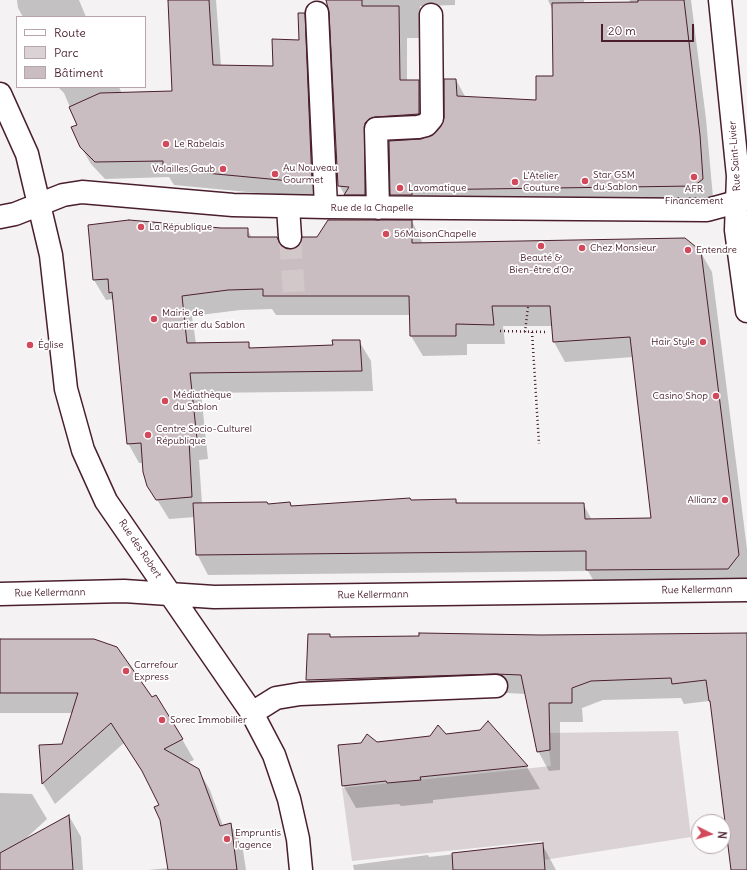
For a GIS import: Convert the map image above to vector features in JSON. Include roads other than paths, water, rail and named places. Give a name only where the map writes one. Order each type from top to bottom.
[{"type":"street","name":"Rue Saint-Livier","points":[[720,0],[738,176],[742,200],[736,230],[747,311]]},
{"type":"street","points":[[317,13],[326,207]]},
{"type":"street","points":[[378,208],[376,129],[418,127],[426,125],[432,118],[431,15]]},
{"type":"street","name":"Rue des Robert","points":[[0,94],[26,154],[51,255],[66,389],[83,450],[106,501],[252,712],[274,755],[289,799],[298,839],[301,870]]},
{"type":"street","name":"Rue de la Chapelle","points":[[0,218],[15,214],[63,195],[82,192],[234,205],[288,207],[707,210],[742,200]]},
{"type":"street","points":[[288,207],[290,237]]},
{"type":"street","name":"Rue Kellermann","points":[[0,594],[124,592],[169,593],[214,597],[747,590]]},
{"type":"street","points":[[252,712],[276,698],[300,694],[496,686]]},
{"type":"tunnel","points":[[290,237],[294,296]]},
{"type":"place","name":"Le Rabelais","points":[[166,144]]},
{"type":"place","name":"Volailles Gaub","points":[[223,169]]},
{"type":"place","name":"Au Nouveau Gourmet","points":[[275,174]]},
{"type":"place","name":"AFR Financement","points":[[694,177]]},
{"type":"place","name":"Star GSM du Sablon","points":[[585,181]]},
{"type":"place","name":"L'Atelier Couture","points":[[515,182]]},
{"type":"place","name":"Lavomatique","points":[[400,188]]},
{"type":"place","name":"La République","points":[[141,227]]},
{"type":"place","name":"56MaisonChapelle","points":[[386,234]]},
{"type":"place","name":"Beauté & Bien-être d'Or","points":[[541,246]]},
{"type":"place","name":"Chez Monsieur","points":[[582,248]]},
{"type":"place","name":"Entendre","points":[[688,250]]},
{"type":"place","name":"Mairie de quartier du Sablon","points":[[154,319]]},
{"type":"place","name":"Hair Style","points":[[703,342]]},
{"type":"place","name":"Église","points":[[30,345]]},
{"type":"place","name":"Casino Shop","points":[[716,396]]},
{"type":"place","name":"Médiathèque du Sablon","points":[[165,401]]},
{"type":"place","name":"Centre Socio-Culturel République","points":[[148,435]]},
{"type":"place","name":"Allianz","points":[[725,500]]},
{"type":"place","name":"Carrefour Express","points":[[126,671]]},
{"type":"place","name":"Sorec Immobilier","points":[[162,720]]},
{"type":"place","name":"Empruntis l'agence","points":[[227,839]]}]
